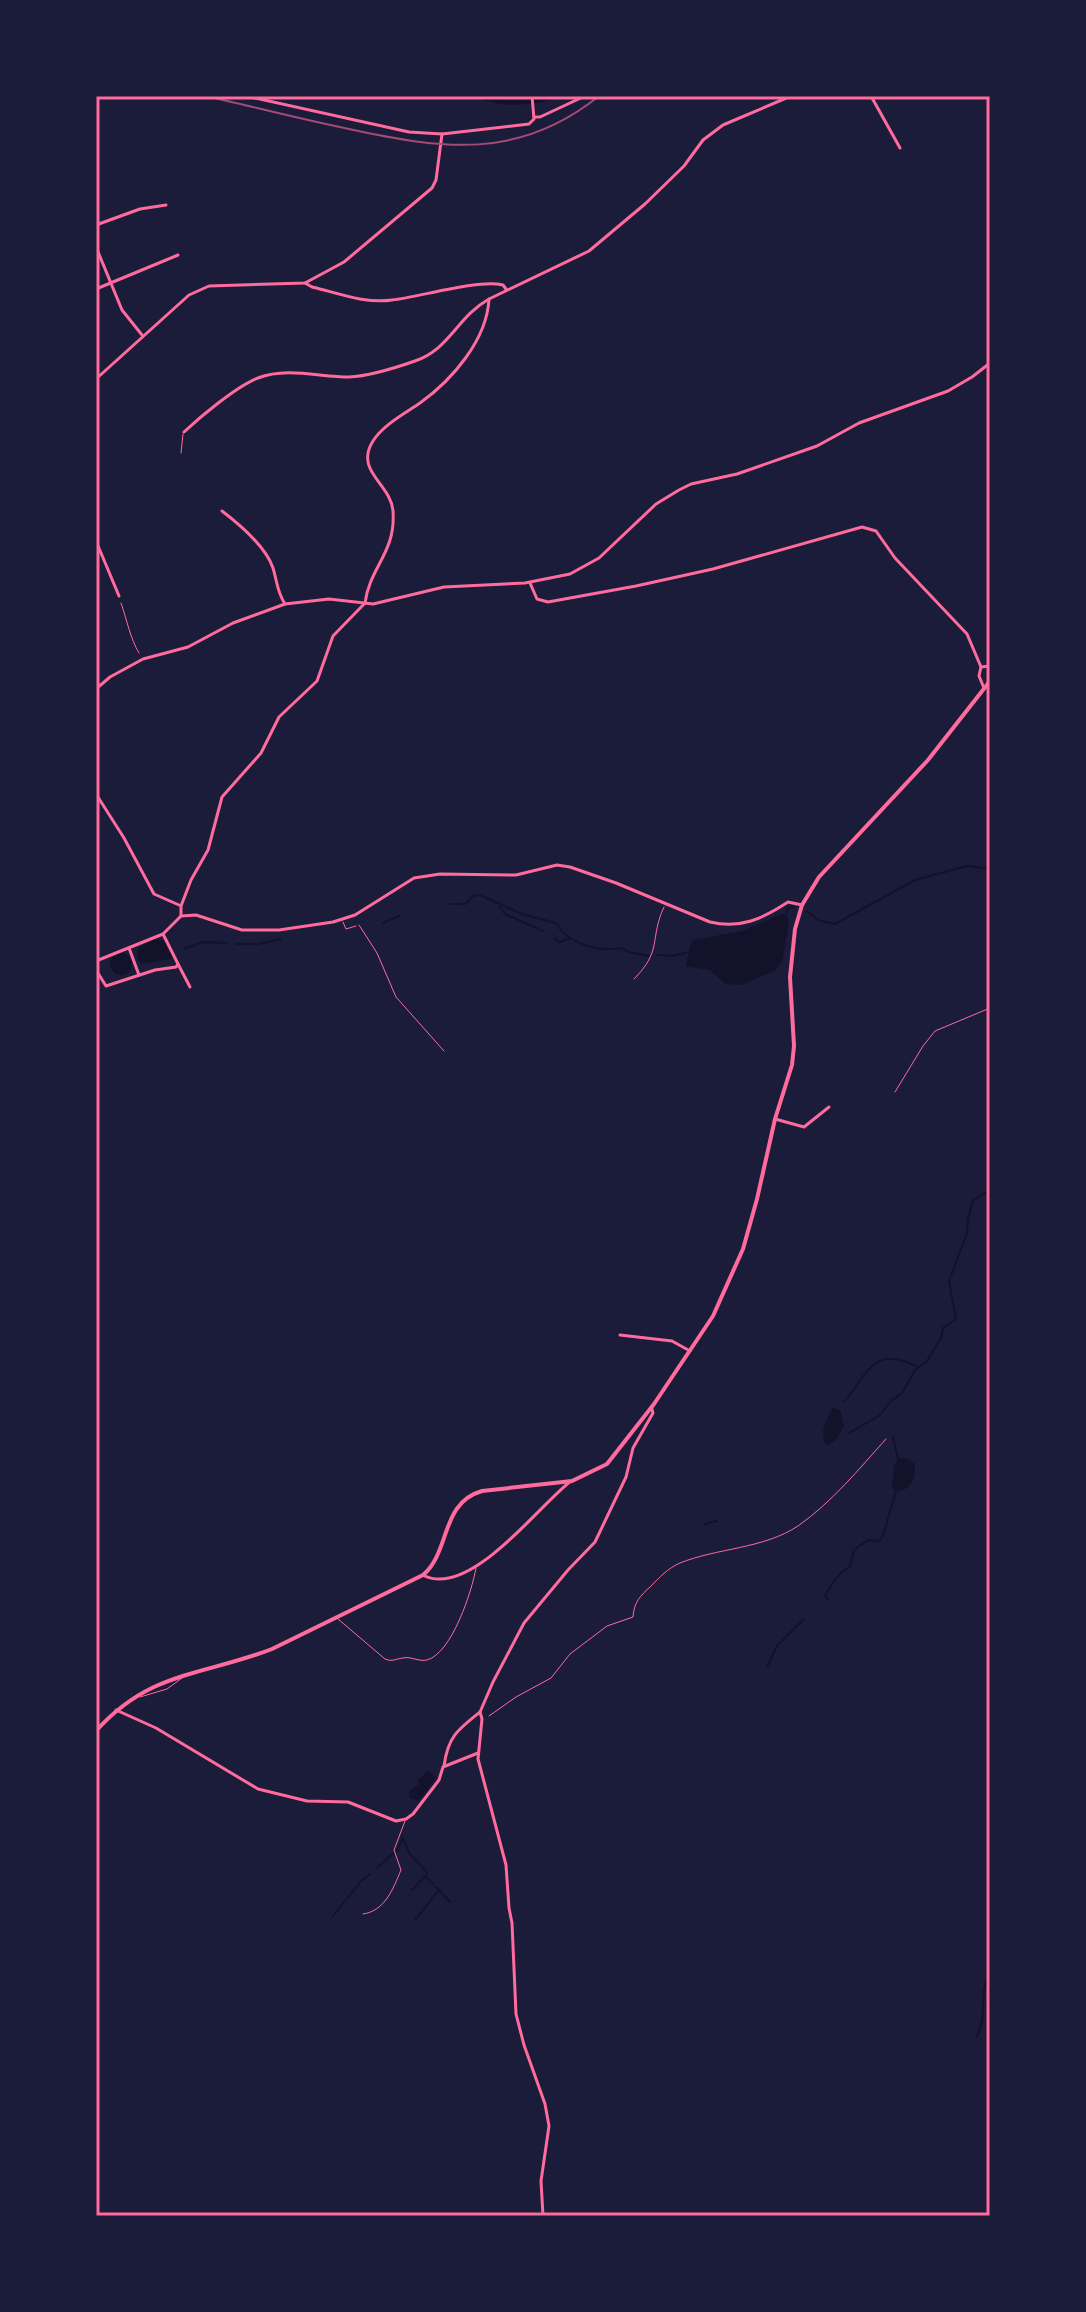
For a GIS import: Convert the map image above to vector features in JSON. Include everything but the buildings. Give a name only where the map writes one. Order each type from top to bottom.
[{"type":"main road","points":[[96,1731],[116,1710],[164,1681],[250,1658],[338,1619],[423,1575],[440,1553],[453,1512],[468,1497],[482,1491],[572,1481],[607,1464],[690,1351],[722,1299],[743,1249],[793,1054],[790,977],[794,936],[802,905],[819,877],[928,760],[990,681]]},
{"type":"street","points":[[246,96],[398,130],[442,134],[518,128],[529,124],[534,115],[532,96]]},
{"type":"street","points":[[534,115],[540,117],[585,96]]},
{"type":"street","points":[[184,432],[258,377],[289,373],[360,375],[428,356],[437,351],[464,318],[489,299],[589,251],[645,204],[684,166],[703,140],[723,125],[791,96]]},
{"type":"street","points":[[871,96],[900,148]]},
{"type":"street","points":[[96,376],[189,295],[209,286],[305,283],[344,262],[428,192],[436,180],[442,134]]},
{"type":"street","points":[[96,225],[140,209],[166,205]]},
{"type":"street","points":[[96,247],[128,321],[143,336]]},
{"type":"street","points":[[96,289],[178,255]]},
{"type":"street","points":[[305,283],[374,301],[485,284],[503,285],[506,289]]},
{"type":"street","points":[[181,916],[181,906],[191,880],[208,850],[222,797],[261,753],[279,717],[317,681],[333,636],[365,603],[369,585],[388,551],[393,530],[393,508],[387,492],[368,468],[372,442],[394,420],[431,393],[463,361],[480,333],[489,299]]},
{"type":"street","points":[[96,689],[110,677],[143,659],[188,647],[233,623],[285,604],[329,599],[365,603],[390,601],[444,587],[530,583],[570,574],[599,558],[656,504],[679,490],[817,446],[859,423],[948,391],[990,363]]},
{"type":"street","points":[[222,511],[264,551],[285,604]]},
{"type":"street","points":[[530,583],[537,599],[548,602],[713,569],[862,527],[869,528],[876,531],[895,558],[967,634],[981,667],[979,676],[984,688]]},
{"type":"street","points":[[96,541],[119,596]]},
{"type":"street","points":[[981,667],[990,666]]},
{"type":"street","points":[[96,794],[154,894],[181,906]]},
{"type":"street","points":[[96,961],[163,934],[181,916],[196,915],[254,931],[279,930],[355,915],[414,878],[440,874],[516,875],[557,865],[582,871],[710,922],[736,925],[757,921],[788,902],[802,905]]},
{"type":"street","points":[[163,934],[190,987]]},
{"type":"street","points":[[129,948],[139,975]]},
{"type":"street","points":[[96,970],[106,986],[178,964]]},
{"type":"street","points":[[775,1119],[804,1127],[829,1107]]},
{"type":"street","points":[[620,1335],[672,1341],[690,1351]]},
{"type":"street","points":[[116,1710],[156,1728],[258,1789],[307,1801],[348,1802],[396,1821],[406,1819],[439,1780],[447,1744],[452,1736],[480,1712],[524,1623],[595,1542],[626,1477],[633,1448],[653,1413],[651,1408]]},
{"type":"street","points":[[423,1575],[439,1580],[450,1578],[477,1564],[518,1534],[548,1501],[572,1481]]},
{"type":"street","points":[[480,1712],[478,1753],[506,1865],[516,2014],[549,2126],[541,2181],[543,2216]]},
{"type":"street","points":[[443,1767],[478,1753]]},
{"type":"lane","points":[[181,453],[184,432]]},
{"type":"lane","points":[[634,979],[653,956],[656,928],[665,904]]},
{"type":"lane","points":[[342,919],[346,929],[359,925],[377,953],[396,997],[444,1051]]},
{"type":"lane","points":[[895,1092],[935,1031],[990,1008]]},
{"type":"lane","points":[[338,1619],[388,1661],[403,1657],[423,1661],[433,1658],[452,1636],[477,1564]]},
{"type":"lane","points":[[133,1698],[167,1689],[186,1673]]},
{"type":"lane","points":[[363,1914],[369,1914],[383,1905],[398,1877],[401,1870],[394,1850],[406,1819]]},
{"type":"path","points":[[119,596],[127,616],[128,629],[143,659]]},
{"type":"path","points":[[482,1719],[551,1678],[570,1654],[607,1626],[633,1617],[634,1605],[639,1597],[679,1564],[735,1549],[797,1526],[833,1496],[886,1439]]},
{"type":"shaded area","points":[[475,96],[569,96],[510,105]]},
{"type":"shaded area","points":[[782,914],[787,916],[789,923],[782,961],[776,970],[741,985],[725,984],[710,970],[686,966],[693,940],[742,931]]},
{"type":"shaded area","points":[[155,939],[164,941],[171,959],[141,964],[137,949]]},
{"type":"shaded area","points":[[117,953],[125,953],[132,964],[125,975],[117,975],[110,968],[110,960]]},
{"type":"shaded area","points":[[833,1408],[840,1410],[844,1427],[835,1441],[827,1446],[823,1432]]},
{"type":"shaded area","points":[[906,1458],[915,1464],[913,1478],[909,1486],[896,1491],[892,1488],[894,1466],[898,1459]]},
{"type":"shaded area","points":[[428,1771],[436,1777],[419,1801],[410,1798],[409,1792]]},
{"type":"waterway","points":[[807,911],[818,920],[835,924],[915,880],[967,866],[990,869]]},
{"type":"waterway","points":[[450,904],[465,904],[473,896],[480,895],[522,914],[556,923],[569,937],[585,945],[604,949],[623,948],[649,956]]},
{"type":"waterway","points":[[500,907],[505,914],[543,931]]},
{"type":"waterway","points":[[786,915],[788,908],[794,907]]},
{"type":"waterway","points":[[383,923],[399,916]]},
{"type":"waterway","points":[[554,938],[559,942],[569,939]]},
{"type":"waterway","points":[[236,944],[258,944],[281,939]]},
{"type":"waterway","points":[[184,949],[203,942],[227,943]]},
{"type":"waterway","points":[[657,955],[690,952]]},
{"type":"waterway","points":[[849,1433],[879,1416],[902,1393],[915,1370],[927,1361],[941,1338],[943,1328],[956,1319],[949,1281],[967,1233],[973,1200],[990,1190]]},
{"type":"waterway","points":[[844,1402],[866,1372],[881,1360],[902,1360],[916,1366]]},
{"type":"waterway","points":[[893,1437],[898,1459]]},
{"type":"waterway","points":[[828,1599],[825,1596],[833,1583],[850,1567],[854,1550],[868,1540],[879,1541],[883,1536],[896,1491]]},
{"type":"waterway","points":[[705,1524],[717,1521]]},
{"type":"waterway","points":[[767,1667],[777,1646],[804,1619]]},
{"type":"waterway","points":[[402,1837],[409,1853],[427,1872],[426,1877],[433,1884]]},
{"type":"waterway","points":[[397,1851],[402,1839]]},
{"type":"waterway","points":[[376,1869],[393,1853]]},
{"type":"waterway","points":[[333,1916],[370,1874]]},
{"type":"waterway","points":[[412,1890],[425,1876]]},
{"type":"waterway","points":[[436,1887],[450,1902]]},
{"type":"waterway","points":[[415,1920],[439,1890]]},
{"type":"waterway","points":[[977,2036],[982,2020],[984,1988],[990,1972]]},
{"type":"railway","points":[[206,96],[383,136],[448,144],[509,140],[539,131],[569,117],[599,96]]}]
